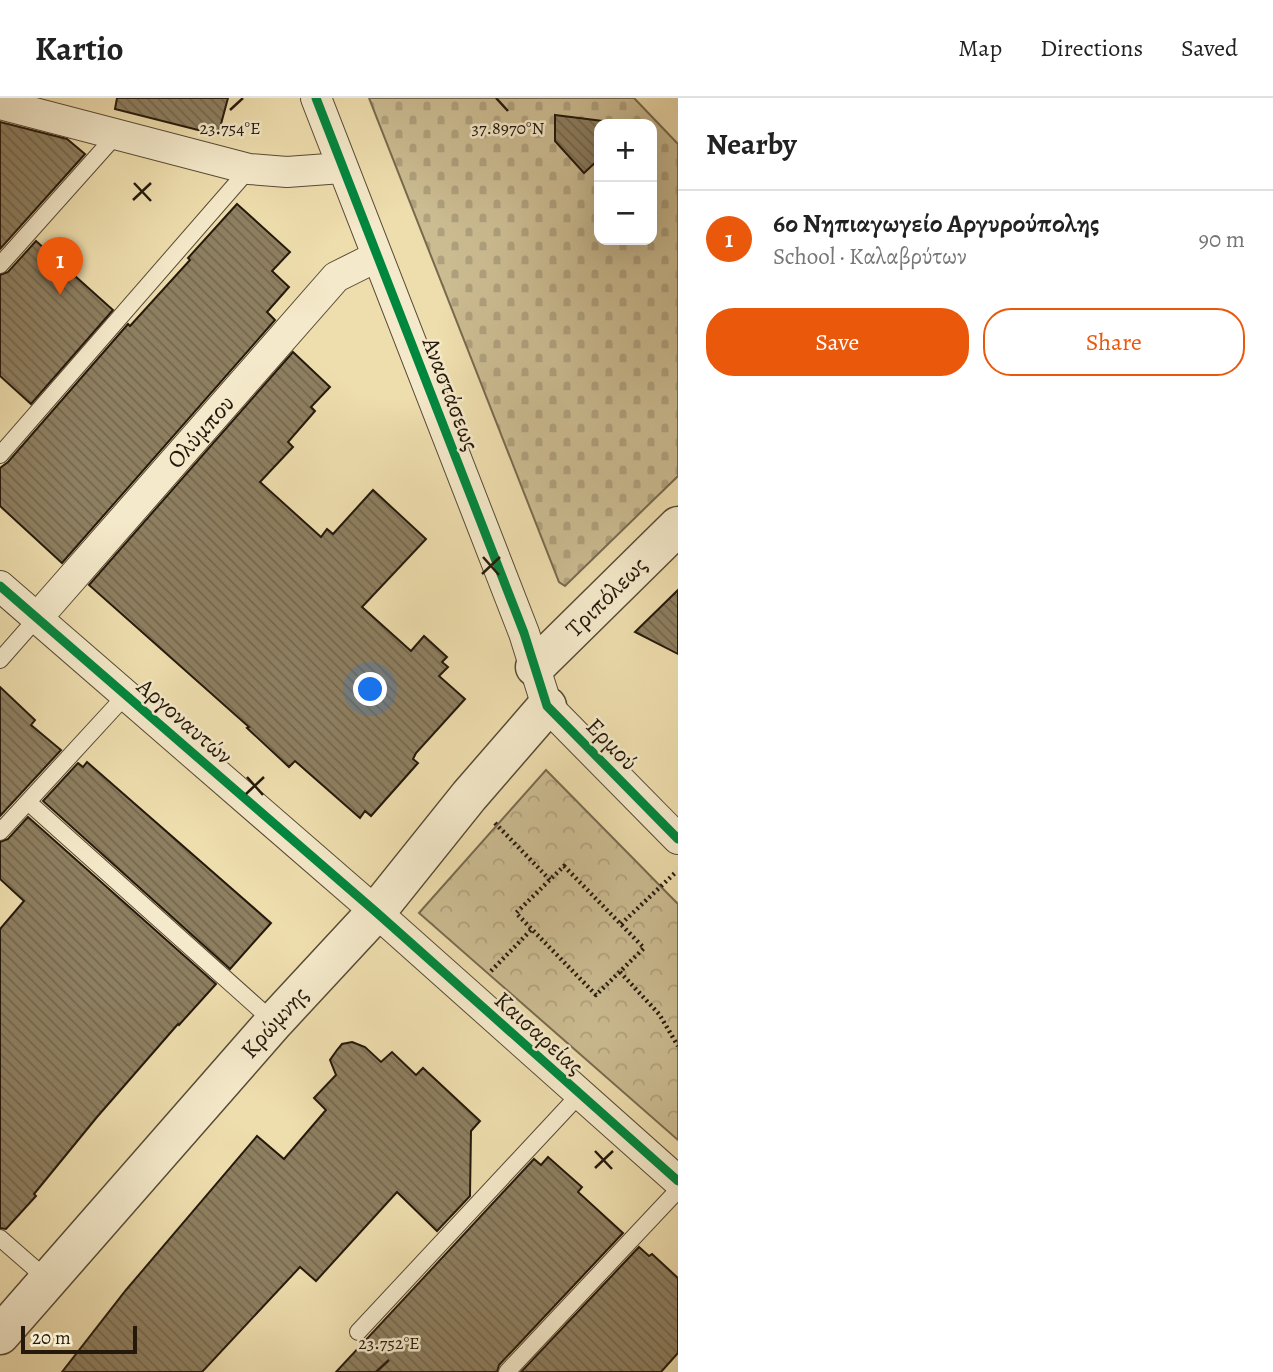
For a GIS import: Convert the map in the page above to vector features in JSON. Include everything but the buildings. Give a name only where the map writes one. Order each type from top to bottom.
[{"type":"street","name":"Αναστάσεως","points":[[316,98],[524,633],[547,706]]},
{"type":"street","points":[[0,104],[250,169],[287,173],[342,168]]},
{"type":"street","name":"Ολύμπου","points":[[37,618],[336,277],[376,257]]},
{"type":"street","name":"Τριπόλεως","points":[[535,667],[678,526]]},
{"type":"street","name":"Αργοναυτών","points":[[0,586],[376,912]]},
{"type":"street","name":"Κρώμνης","points":[[1,1332],[274,1022],[376,912],[469,796],[547,706]]},
{"type":"street","name":"Ερμού","points":[[547,706],[678,839]]},
{"type":"street","name":"Καισαρείας","points":[[376,912],[678,1181]]},
{"type":"lane","points":[[0,265],[117,134]]},
{"type":"lane","points":[[0,454],[250,169]]},
{"type":"lane","points":[[0,660],[37,618]]},
{"type":"lane","points":[[0,832],[126,695]]},
{"type":"lane","points":[[28,802],[274,1022]]},
{"type":"lane","points":[[358,1332],[579,1095]]},
{"type":"lane","points":[[507,1372],[678,1190]]},
{"type":"lane","points":[[0,1238],[48,1280]]},
{"type":"path","points":[[469,796],[550,880]]},
{"type":"path","points":[[564,866],[644,948],[596,995],[516,913],[550,880],[564,866]]},
{"type":"path","points":[[621,924],[678,870]]},
{"type":"path","points":[[468,995],[532,929]]},
{"type":"path","points":[[620,972],[659,1014],[678,1046]]},
{"type":"green space","points":[[369,98],[634,98],[654,119],[594,119],[594,245],[657,245],[657,122],[678,144],[678,476],[565,586],[559,582]]},
{"type":"green space","points":[[546,770],[678,904],[678,1140],[419,913]]},
{"type":"cycle path","points":[[316,98],[524,633],[547,706],[678,839]]},
{"type":"cycle path","points":[[0,586],[376,912],[678,1181]]},
{"type":"place","name":"6ο Νηπιαγωγείο Αργυρούπολης","points":[[60,295]]}]
